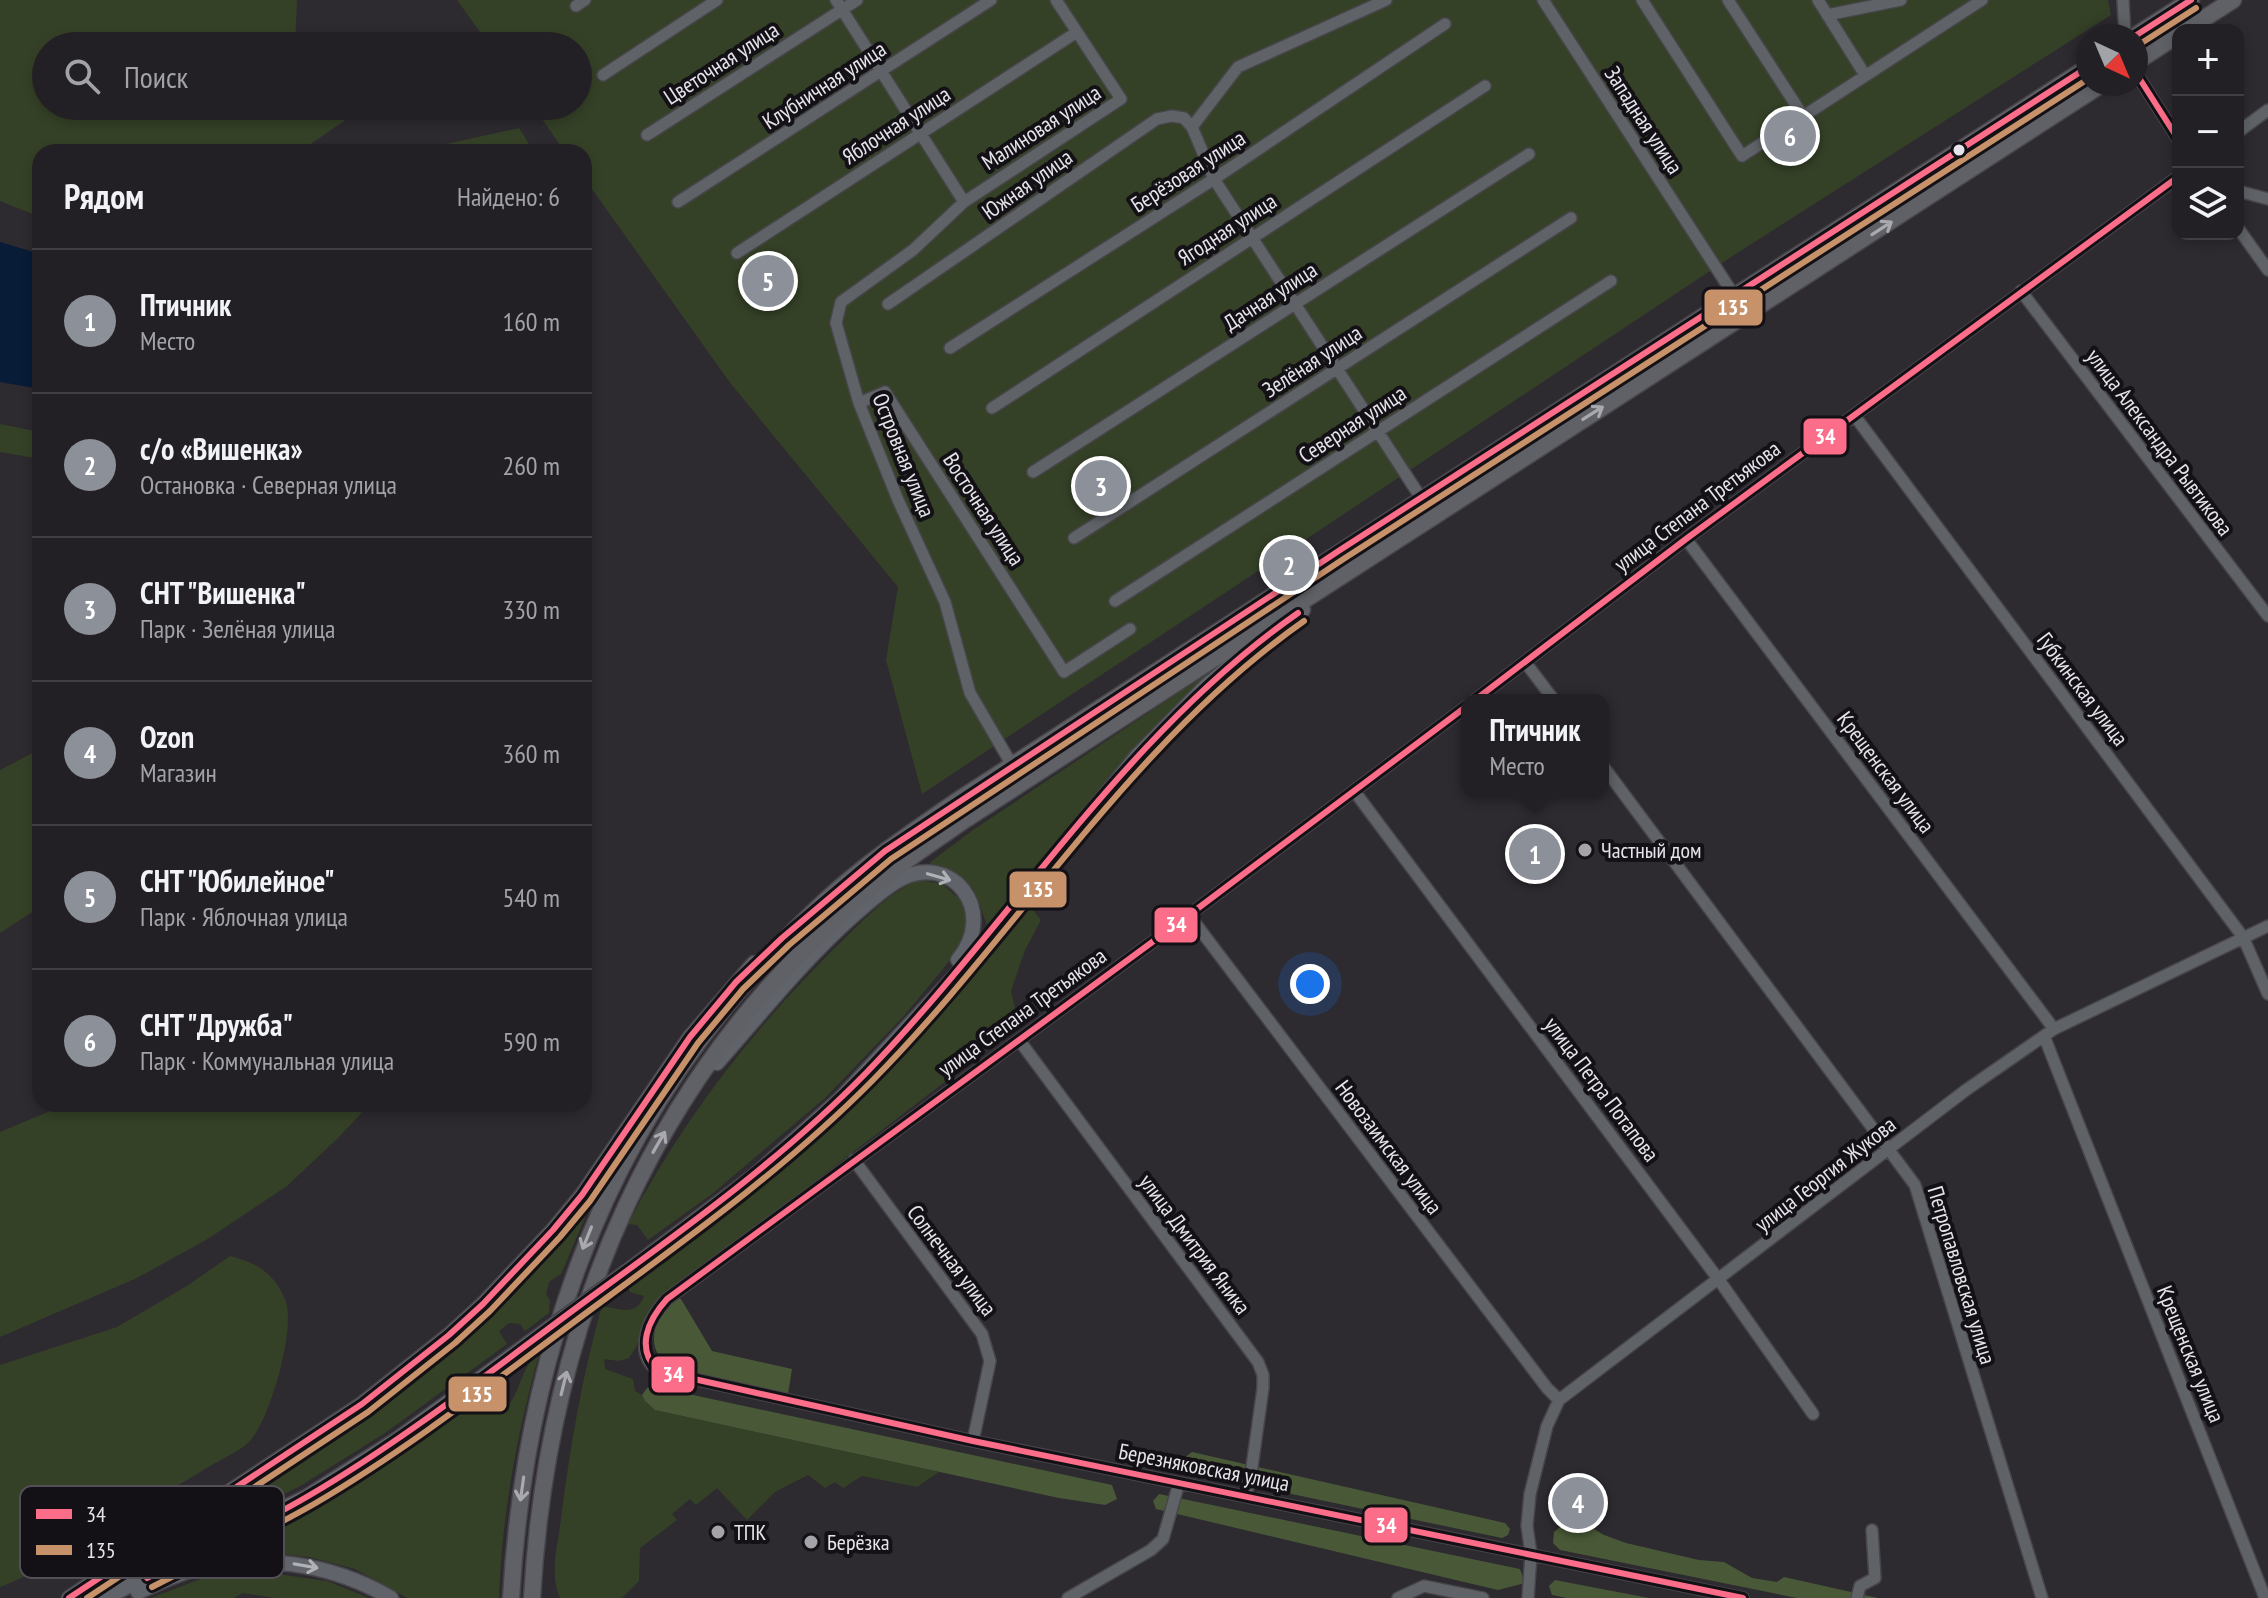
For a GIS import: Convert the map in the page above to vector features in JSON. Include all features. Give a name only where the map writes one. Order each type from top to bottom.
[{"type":"highway","points":[[2148,28],[2191,0]]},
{"type":"highway","points":[[2195,24],[2233,0]]},
{"type":"highway","points":[[2148,54],[2172,39]]},
{"type":"highway","points":[[511,1598],[520,1500],[536,1409],[568,1290],[604,1199],[652,1111],[699,1043],[771,954],[824,902],[894,844],[1012,765],[2076,75]]},
{"type":"highway","points":[[532,1598],[546,1464],[585,1309],[623,1207],[680,1106],[716,1054],[786,969],[838,917],[898,867],[989,804],[2084,96]]},
{"type":"highway","points":[[1805,252],[1816,270]]},
{"type":"main road","points":[[284,1508],[396,1440],[633,1267],[783,1151],[884,1054],[971,959],[1109,787],[1198,694],[1268,634],[1361,572],[1480,485]]},
{"type":"main road","points":[[680,1106],[793,976],[844,925],[899,880],[916,874],[939,875],[958,884],[970,899],[975,915],[972,939],[884,1054]]},
{"type":"main road","points":[[238,1486],[410,1369],[461,1325],[522,1265],[572,1207],[690,1037],[736,982],[824,902]]},
{"type":"main road","points":[[284,1564],[333,1571],[391,1598]]},
{"type":"main road","points":[[69,1598],[99,1578]]},
{"type":"main road","points":[[105,1598],[145,1578]]},
{"type":"main road","points":[[122,1598],[171,1578]]},
{"type":"street","points":[[603,75],[717,0]]},
{"type":"street","name":"Цветочная улица","points":[[647,135],[839,5],[857,0]]},
{"type":"street","name":"Клубничная улица","points":[[678,202],[991,0]]},
{"type":"street","name":"Малиновая улица","points":[[964,202],[1121,99],[1056,0]]},
{"type":"street","points":[[1386,0],[1238,67],[1192,127],[1214,179],[1421,498]]},
{"type":"street","name":"Западная улица","points":[[1543,0],[1735,297]]},
{"type":"street","points":[[1642,0],[1742,156],[1982,0]]},
{"type":"street","points":[[1728,0],[1803,116]]},
{"type":"street","points":[[1818,0],[1865,75]]},
{"type":"street","points":[[1827,15],[1901,0]]},
{"type":"street","points":[[2123,0],[2124,24]]},
{"type":"street","points":[[839,5],[964,202]]},
{"type":"street","name":"Берёзовая улица","points":[[950,348],[1214,179],[1445,24]]},
{"type":"street","name":"Яблочная улица","points":[[737,253],[1077,32]]},
{"type":"street","name":"Ягодная улица","points":[[992,408],[1485,86]]},
{"type":"street","points":[[2148,92],[2172,130]]},
{"type":"street","points":[[2244,128],[2268,110]]},
{"type":"street","name":"Южная улица","points":[[888,304],[1157,119],[1172,116],[1184,118],[1192,127]]},
{"type":"street","name":"Дачная улица","points":[[1033,472],[1529,154]]},
{"type":"street","name":"улица Степана Третьякова","points":[[1483,694],[1686,539],[2172,181]]},
{"type":"street","points":[[2244,193],[2268,199]]},
{"type":"street","name":"Островная улица","points":[[964,202],[913,250],[841,302],[836,323],[859,403],[898,500],[945,602],[970,693],[1012,765]]},
{"type":"street","name":"Зелёная улица","points":[[1074,538],[1571,218]]},
{"type":"street","points":[[2244,236],[2268,270]]},
{"type":"street","name":"Северная улица","points":[[1115,601],[1611,281]]},
{"type":"street","name":"улица Александра Рывтикова","points":[[2021,291],[2268,616]]},
{"type":"street","name":"Восточная улица","points":[[859,403],[885,392],[1064,672],[1130,629]]},
{"type":"street","name":"Губкинская улица","points":[[1854,415],[2243,937],[2268,994]]},
{"type":"street","name":"Крещенская улица","points":[[1686,539],[2049,1032],[2265,1598]]},
{"type":"street","points":[[1525,662],[1549,694]]},
{"type":"street","name":"улица Степана Третьякова","points":[[658,1371],[650,1365],[644,1349],[650,1321],[661,1304],[1461,711]]},
{"type":"street","name":"Петропавловская улица","points":[[1609,774],[1915,1185],[2042,1598]]},
{"type":"street","name":"улица Петра Потапова","points":[[1355,792],[1719,1280],[1813,1414]]},
{"type":"street","name":"Новозаимская улица","points":[[1189,915],[1559,1400]]},
{"type":"street","name":"улица Георгия Жукова","points":[[1559,1400],[1966,1090],[2049,1032],[2268,926]]},
{"type":"street","name":"улица Дмитрия Яника","points":[[1019,1040],[1258,1362],[1263,1375],[1263,1388],[1250,1481],[1245,1496]]},
{"type":"street","name":"Солнечная улица","points":[[854,1160],[982,1334],[990,1361],[973,1441]]},
{"type":"street","name":"Березняковская улица","points":[[658,1371],[973,1441],[1743,1598]]},
{"type":"street","points":[[1528,1598],[1530,1494],[1547,1426],[1559,1400]]},
{"type":"street","points":[[1068,1598],[1151,1550],[1163,1539],[1179,1483]]},
{"type":"street","points":[[1857,1598],[1860,1586],[1875,1578],[1872,1530]]},
{"type":"street","points":[[1398,1598],[1424,1586],[1483,1598]]},
{"type":"green space","points":[[0,0],[297,0],[296,32],[32,32],[32,120],[346,120],[311,144],[32,144],[32,214],[0,201]]},
{"type":"green space","points":[[457,0],[2108,0],[2111,15],[2097,24],[2076,24],[2076,37],[1731,257],[922,794],[886,660],[898,587],[731,384],[592,189],[592,144],[559,144],[543,120],[592,120],[592,32],[480,32]]},
{"type":"green space","points":[[519,128],[529,144],[446,144]]},
{"type":"green space","points":[[0,424],[32,430],[32,458],[0,452]]},
{"type":"green space","points":[[1211,671],[1125,759],[987,925],[969,884],[954,873],[929,863],[973,830]]},
{"type":"green space","points":[[32,753],[32,912],[0,933],[0,770]]},
{"type":"green space","points":[[920,880],[942,884],[962,901],[968,927],[957,952],[903,1017],[825,1098],[712,1194],[648,1240],[637,1225],[628,1224],[674,1145],[754,1036],[815,968],[872,912],[900,890]]},
{"type":"green space","points":[[1030,906],[1041,920],[1025,950],[1011,991],[1019,1025],[662,1295],[648,1314],[629,1358],[619,1361],[604,1359],[605,1369],[633,1379],[635,1391],[655,1410],[939,1472],[917,1487],[862,1476],[843,1488],[835,1482],[825,1488],[808,1475],[775,1492],[747,1520],[717,1488],[696,1505],[690,1499],[672,1514],[677,1520],[640,1548],[639,1581],[622,1598],[560,1598],[555,1579],[556,1549],[583,1385],[602,1306],[627,1310],[637,1307],[644,1296],[630,1292],[628,1286],[757,1191],[830,1128],[908,1048]]},
{"type":"green space","points":[[48,1112],[362,1112],[287,1186],[206,1240],[137,1278],[0,1337],[0,1132]]},
{"type":"green space","points":[[596,1192],[561,1274],[549,1282],[546,1294],[550,1300],[549,1313],[525,1331],[520,1324],[509,1323],[499,1331],[507,1344],[385,1433],[302,1485],[284,1494],[284,1486],[257,1486],[415,1377],[455,1345],[530,1270]]},
{"type":"green space","points":[[230,1256],[248,1262],[269,1275],[285,1299],[288,1312],[284,1351],[273,1395],[256,1432],[248,1443],[235,1452],[176,1486],[20,1486],[20,1578],[0,1587],[0,1365],[117,1327],[187,1286]]},
{"type":"green space","points":[[676,1299],[681,1299],[712,1351],[792,1369],[788,1394],[669,1367],[656,1350],[654,1332],[662,1315]]},
{"type":"green space","points":[[540,1351],[512,1473],[503,1535],[499,1598],[407,1598],[355,1569],[309,1557],[284,1554],[284,1523],[353,1482],[483,1391],[504,1411]]},
{"type":"green space","points":[[656,1387],[1112,1485],[1117,1499],[1105,1505],[1059,1498],[655,1410],[642,1395],[647,1388]]},
{"type":"green space","points":[[1192,1452],[1505,1523],[1510,1529],[1508,1535],[1502,1538],[1186,1472],[1184,1458]]},
{"type":"green space","points":[[1159,1494],[1520,1569],[1525,1583],[1498,1590],[1156,1509],[1153,1501]]},
{"type":"green space","points":[[1565,1523],[1584,1523],[1626,1543],[1699,1560],[1724,1562],[1752,1578],[1777,1582],[1784,1577],[1878,1598],[1797,1598],[1560,1550],[1553,1543],[1554,1532]]},
{"type":"green space","points":[[284,1575],[327,1581],[369,1598],[275,1598],[243,1593],[234,1598],[151,1598],[203,1578],[284,1578]]},
{"type":"green space","points":[[1555,1580],[1649,1598],[1567,1598],[1552,1595],[1549,1586]]},
{"type":"water","points":[[0,242],[32,252],[32,388],[0,382]]},
{"type":"transit line","name":"34","points":[[2148,28],[2191,0]]},
{"type":"transit line","name":"135","points":[[2148,39],[2196,8]]},
{"type":"transit line","name":"34","points":[[238,1486],[362,1404],[483,1304],[582,1195],[690,1037],[736,982],[782,938],[885,851],[1340,550],[2076,75]]},
{"type":"transit line","name":"135","points":[[256,1486],[368,1412],[490,1311],[590,1201],[698,1043],[743,989],[789,945],[891,859],[1345,558],[2076,87]]},
{"type":"transit line","name":"34","points":[[2148,92],[2172,130]]},
{"type":"transit line","name":"34","points":[[1483,694],[1686,539],[2172,181]]},
{"type":"transit line","name":"34","points":[[284,1509],[348,1472],[458,1396],[671,1238],[805,1131],[867,1072],[920,1014],[1072,832],[1178,715],[1236,661],[1298,613]]},
{"type":"transit line","name":"135","points":[[284,1520],[351,1481],[460,1407],[741,1197],[808,1141],[872,1081],[926,1023],[1078,840],[1184,723],[1242,670],[1304,621]]},
{"type":"transit line","name":"34","points":[[1461,711],[667,1299],[650,1325],[647,1353],[658,1371],[973,1441],[1743,1598]]},
{"type":"transit line","name":"34","points":[[69,1598],[99,1578]]},
{"type":"transit line","name":"135","points":[[87,1598],[117,1578]]},
{"type":"transit line","name":"135","points":[[152,1587],[170,1578]]},
{"type":"place","name":"СНТ \"Дружба\"","points":[[1790,136]]},
{"type":"place","name":"СНТ \"Юбилейное\"","points":[[768,281]]},
{"type":"place","name":"СНТ \"Вишенка\"","points":[[1101,486]]},
{"type":"place","name":"с/о «Вишенка»","points":[[1289,565]]},
{"type":"place","name":"Частный дом","points":[[1585,850]]},
{"type":"place","name":"Птичник","points":[[1535,854]]},
{"type":"place","name":"Ozon","points":[[1578,1503]]},
{"type":"place","name":"ТПК","points":[[718,1532]]},
{"type":"place","name":"Берёзка","points":[[811,1542]]}]
